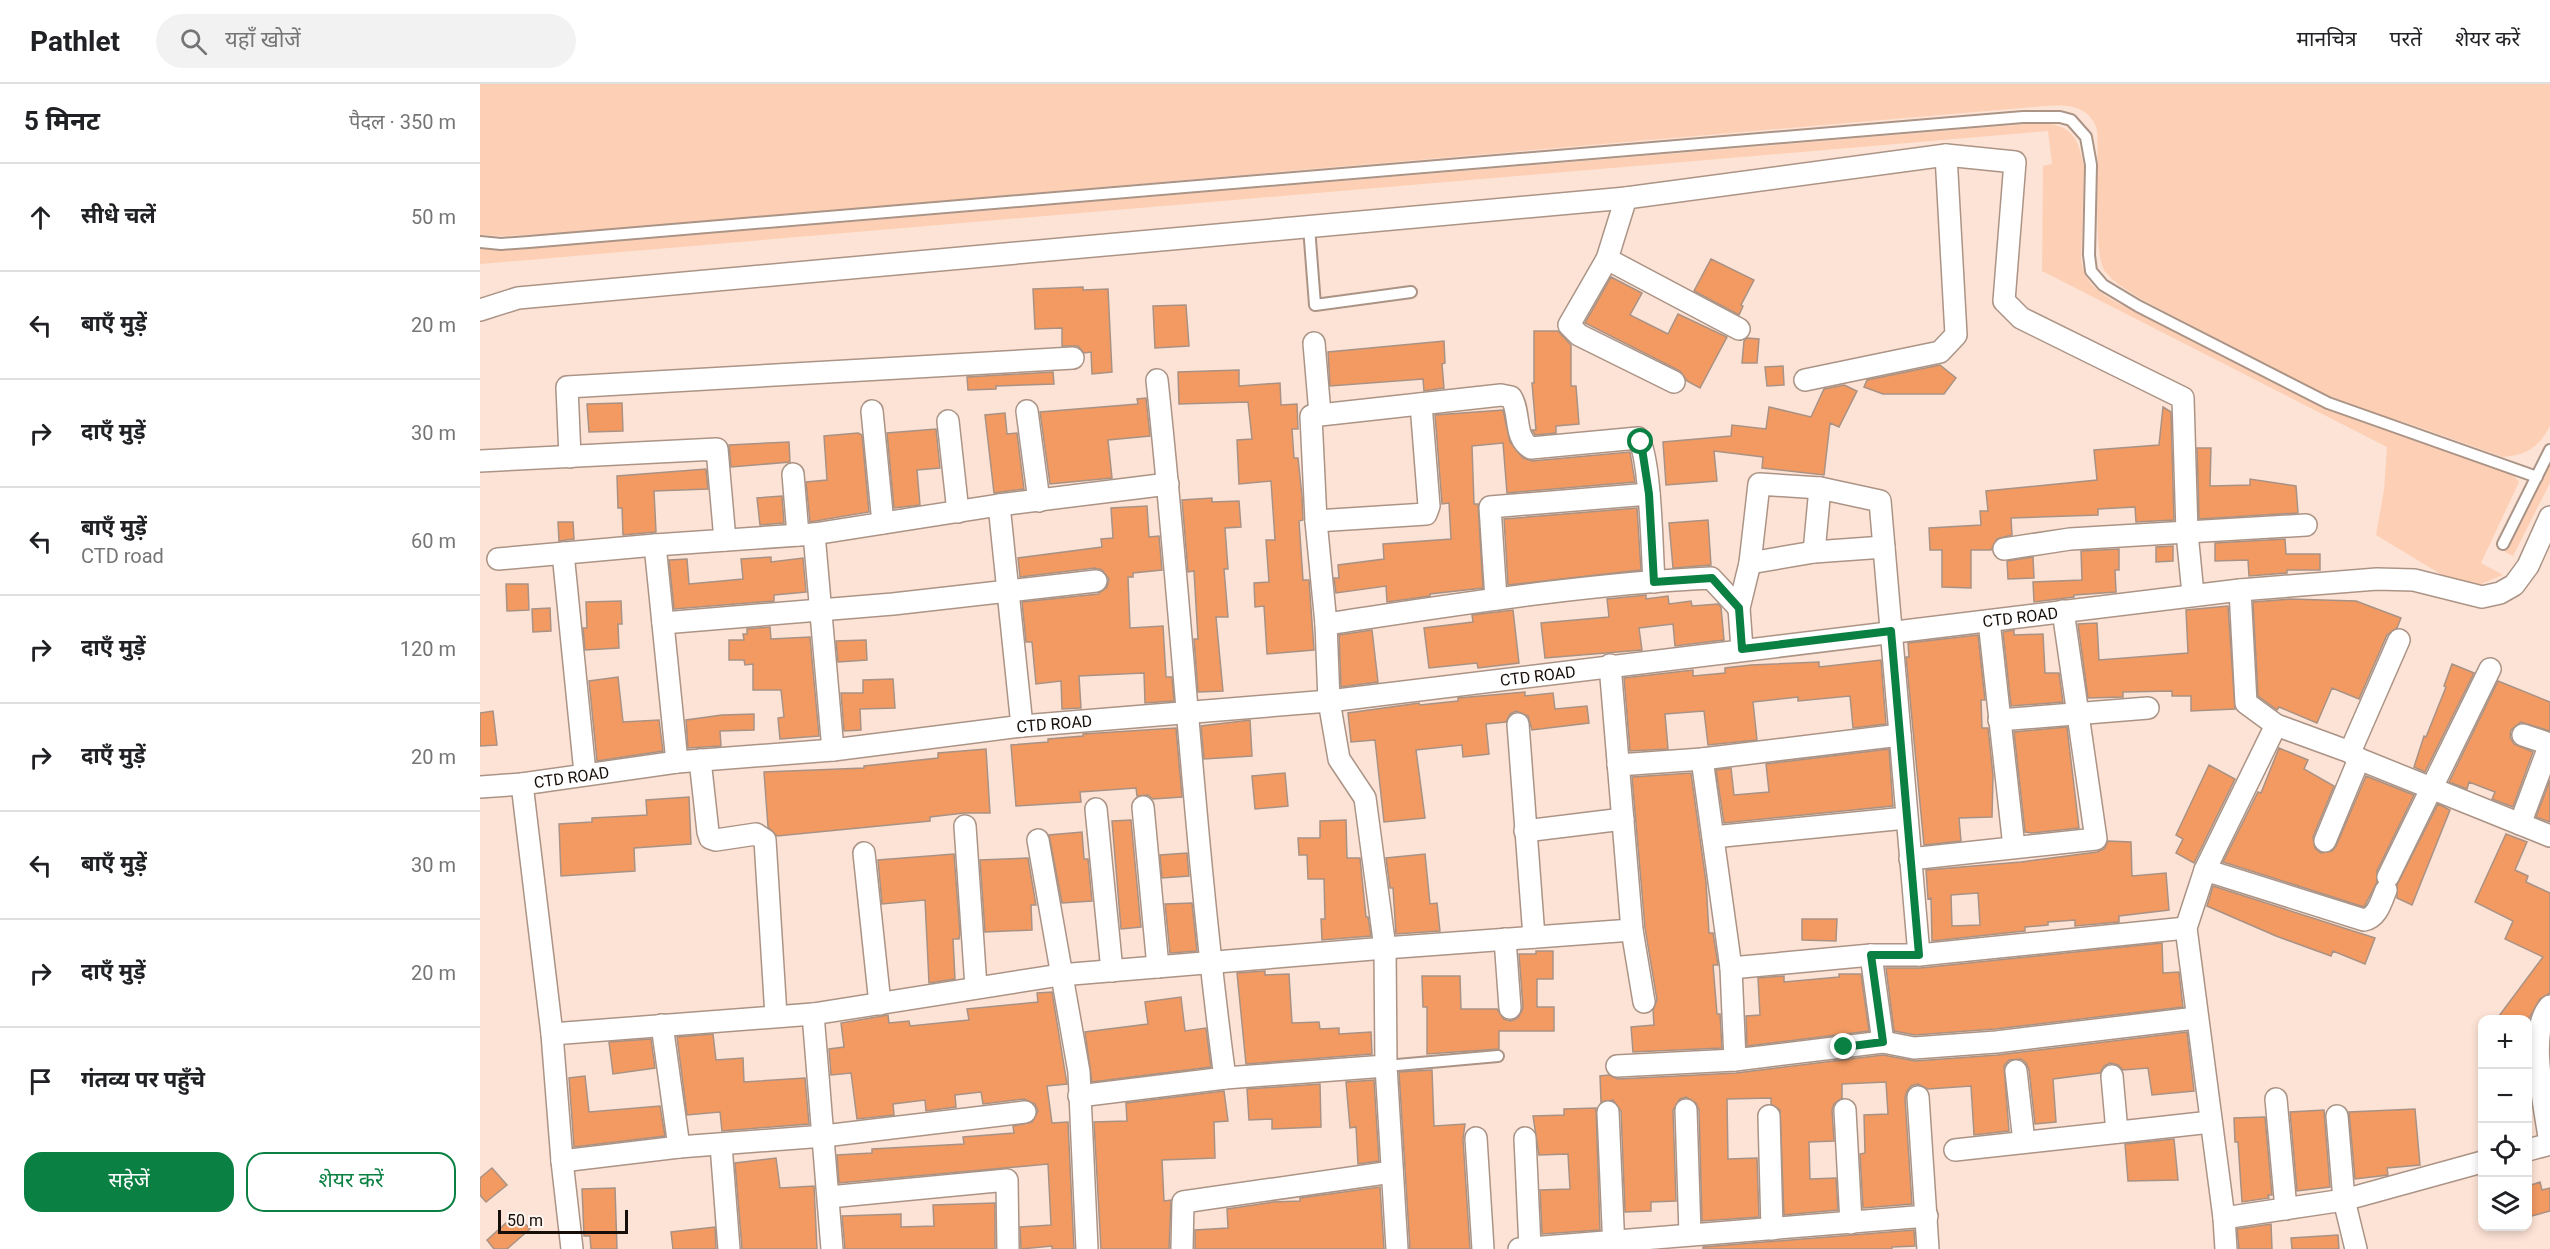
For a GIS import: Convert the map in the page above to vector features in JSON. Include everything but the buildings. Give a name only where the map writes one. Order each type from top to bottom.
[{"type":"street","points":[[1805,380],[1940,352],[1956,335],[1946,155]]},
{"type":"street","points":[[480,310],[518,298],[1626,198],[1946,155],[2015,162],[2004,301],[2021,318],[2183,398],[2187,533],[2193,594]]},
{"type":"street","points":[[1626,198],[1607,259],[1569,325],[1579,335],[1674,382]]},
{"type":"street","points":[[1607,259],[1739,329]]},
{"type":"street","points":[[1314,343],[1320,414]]},
{"type":"street","points":[[570,457],[567,387],[1073,358]]},
{"type":"street","points":[[1157,380],[1209,962],[1225,1078]]},
{"type":"street","points":[[1397,1249],[1386,1066],[1385,948],[1365,798],[1339,759],[1329,701],[1326,624],[1316,521],[1311,416],[1501,395],[1511,397],[1516,404],[1518,427],[1522,440],[1531,448],[1638,438],[1642,448],[1649,494],[1654,582]]},
{"type":"street","points":[[1316,521],[1426,514],[1429,506],[1421,404]]},
{"type":"street","points":[[872,411],[883,523]]},
{"type":"street","points":[[1027,411],[1039,501]]},
{"type":"street","points":[[948,421],[958,512]]},
{"type":"street","points":[[480,461],[717,449],[725,540]]},
{"type":"street","points":[[793,474],[820,609],[833,750]]},
{"type":"street","points":[[498,559],[806,534],[999,505],[1168,484]]},
{"type":"street","points":[[1742,649],[1739,608],[1749,562],[1759,484],[1820,488],[1880,501],[1919,955]]},
{"type":"street","points":[[1814,552],[1820,488]]},
{"type":"street","points":[[1496,598],[1490,507],[1649,494]]},
{"type":"street","points":[[999,505],[1023,726]]},
{"type":"street","name":"CTD ROAD","points":[[480,787],[522,784],[585,773],[677,762],[833,750],[1023,726],[1329,701],[2193,594],[2377,579],[2414,580],[2482,597],[2500,593],[2514,585],[2528,566],[2550,517]]},
{"type":"street","points":[[2004,549],[2070,539],[2306,525]]},
{"type":"street","points":[[655,545],[677,762]]},
{"type":"street","points":[[1749,562],[1814,552],[1884,547]]},
{"type":"street","points":[[563,553],[585,773]]},
{"type":"street","points":[[1326,624],[1496,598],[1712,578],[1739,608]]},
{"type":"street","points":[[663,623],[893,604],[1096,581]]},
{"type":"street","points":[[2240,590],[2246,703],[2276,725],[2355,755],[2550,836]]},
{"type":"street","points":[[1910,859],[2096,839],[2063,611]]},
{"type":"street","points":[[1989,621],[2014,847]]},
{"type":"street","points":[[2325,841],[2398,640]]},
{"type":"street","points":[[1610,665],[1632,930],[1644,1002]]},
{"type":"street","points":[[2205,870],[2364,920],[2372,918],[2490,669]]},
{"type":"street","points":[[1999,720],[2148,708]]},
{"type":"street","points":[[1518,724],[1534,937]]},
{"type":"street","points":[[2226,1249],[2224,1218],[2186,928],[2205,870],[2276,725]]},
{"type":"street","points":[[1618,765],[1702,759],[1900,735]]},
{"type":"street","points":[[2520,824],[2550,744],[2523,735]]},
{"type":"street","points":[[1702,759],[1731,968],[1735,1060]]},
{"type":"street","points":[[700,760],[710,838],[716,840],[756,834],[765,840],[776,1017]]},
{"type":"street","points":[[522,784],[552,1034],[562,1161],[572,1249]]},
{"type":"street","points":[[1143,807],[1158,967]]},
{"type":"street","points":[[1096,808],[1112,971]]},
{"type":"street","points":[[1713,837],[1906,818]]},
{"type":"street","points":[[1526,831],[1623,819]]},
{"type":"street","points":[[965,826],[976,987]]},
{"type":"street","points":[[1038,840],[1060,975],[1079,1072],[1087,1249]]},
{"type":"street","points":[[864,853],[880,1004]]},
{"type":"street","points":[[1731,968],[1871,955],[1919,955],[2186,928]]},
{"type":"street","points":[[552,1034],[813,1014],[1060,975],[1632,930]]},
{"type":"street","points":[[1506,939],[1510,1008]]},
{"type":"street","points":[[1871,955],[1883,1042]]},
{"type":"street","points":[[2532,1149],[2550,1144],[2545,1065],[2537,1041],[2546,1010],[2550,1006]]},
{"type":"street","points":[[813,1014],[832,1249]]},
{"type":"street","points":[[1617,1066],[1735,1060],[1883,1042],[1914,1048],[1984,1043],[2196,1018]]},
{"type":"street","points":[[662,1024],[679,1147]]},
{"type":"street","points":[[1079,1096],[1225,1078],[1386,1066]]},
{"type":"street","points":[[2016,1071],[2024,1142]]},
{"type":"street","points":[[2112,1076],[2117,1132]]},
{"type":"street","points":[[1918,1097],[1928,1249]]},
{"type":"street","points":[[2276,1099],[2286,1209]]},
{"type":"street","points":[[1686,1110],[1690,1234]]},
{"type":"street","points":[[1845,1110],[1851,1223]]},
{"type":"street","points":[[562,1161],[679,1147],[824,1136],[1025,1112]]},
{"type":"street","points":[[1608,1112],[1614,1245]]},
{"type":"street","points":[[1769,1116],[1772,1229]]},
{"type":"street","points":[[2337,1116],[2344,1200],[2356,1249]]},
{"type":"street","points":[[1955,1150],[2211,1122]]},
{"type":"street","points":[[1476,1138],[1483,1249]]},
{"type":"street","points":[[1526,1138],[1524,1249],[1614,1245],[1690,1234],[1927,1216]]},
{"type":"street","points":[[721,1145],[729,1249]]},
{"type":"street","points":[[2224,1218],[2344,1200],[2478,1163]]},
{"type":"street","points":[[1182,1249],[1183,1202],[1392,1172]]},
{"type":"street","points":[[829,1197],[1006,1180],[1008,1249]]},
{"type":"lane","points":[[480,242],[501,244],[529,242],[2023,117],[2060,117],[2072,120],[2080,128],[2089,146],[2091,165],[2089,255],[2091,271],[2103,285],[2138,306],[2328,404],[2537,477]]},
{"type":"lane","points":[[1309,227],[1316,305],[1411,292]]},
{"type":"lane","points":[[2503,544],[2550,450]]},
{"type":"lane","points":[[1386,1066],[1498,1056]]},
{"type":"shaded area","points":[[480,84],[2550,84],[2550,426],[2537,445],[2531,449],[2503,457],[2407,423],[2357,409],[2329,397],[2126,289],[2107,274],[2101,260],[2097,225],[2097,130],[2087,114],[2072,107],[2034,107],[567,233],[505,236],[480,235]]},
{"type":"shaded area","points":[[2041,123],[2052,124],[2067,130],[2079,148],[2084,167],[2081,259],[2085,274],[2093,286],[2118,303],[2319,406],[2514,476],[2519,482],[2481,563],[2503,575],[2467,590],[2376,535],[2384,490],[2387,447],[2042,271],[2043,166],[2052,164],[2048,131],[480,264],[480,249],[571,245]]},
{"type":"shaded area","points":[[2550,463],[2550,483],[2513,556],[2505,552]]},
{"type":"route","points":[[1641,442],[1649,494],[1654,582],[1712,578],[1739,608],[1742,649],[1891,631],[1919,955],[1871,955],[1883,1042],[1844,1047]]}]
